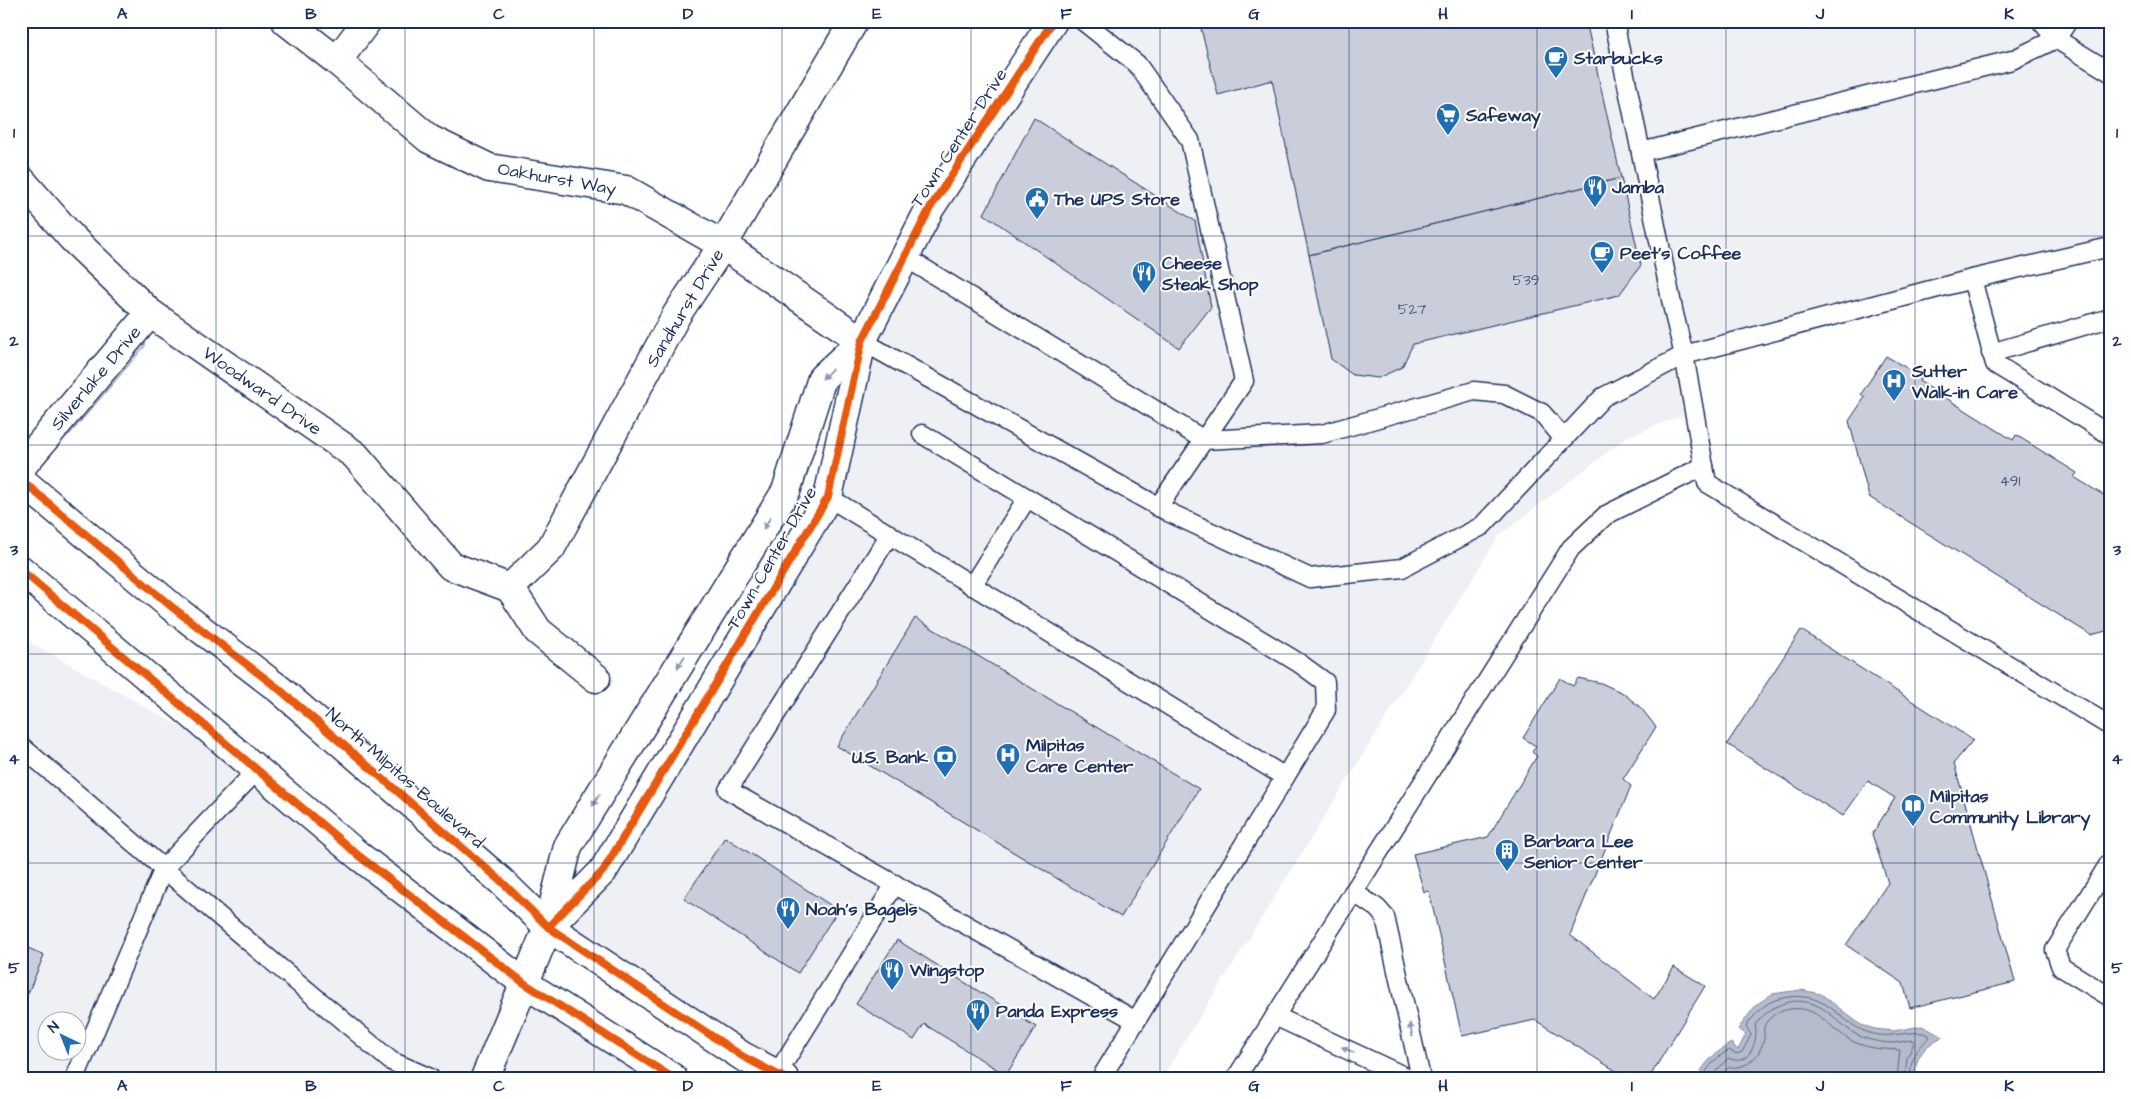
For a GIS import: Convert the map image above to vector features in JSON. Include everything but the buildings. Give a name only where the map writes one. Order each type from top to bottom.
[{"type":"street","name":"Oakhurst Way","points":[[286,21],[337,61],[429,139],[490,168],[626,190],[723,245],[862,341]]},
{"type":"street","points":[[337,61],[367,21]]},
{"type":"street","name":"Sandhurst Drive","points":[[510,588],[551,548],[677,314],[723,245],[854,21]]},
{"type":"street","name":"Town Center Drive","points":[[548,927],[603,871],[828,497],[862,341],[930,208],[1053,21]]},
{"type":"street","name":"Woodward Drive","points":[[21,180],[72,238],[150,313],[355,455],[451,566],[510,588]]},
{"type":"street","name":"Silverlake Drive","points":[[21,466],[150,313]]},
{"type":"street","name":"Town Center Drive","points":[[548,927],[568,846],[786,491],[822,378],[862,341]]},
{"type":"street","name":"North Milpitas Boulevard","points":[[21,480],[172,607],[279,689],[501,881],[548,927],[742,1056],[780,1076]]},
{"type":"street","points":[[21,570],[359,856],[524,983],[673,1078]]},
{"type":"street","points":[[510,588],[538,631],[596,678]]},
{"type":"street","points":[[486,1078],[548,927]]},
{"type":"lane","points":[[1083,21],[1137,64],[1190,140],[1244,380],[1158,507]]},
{"type":"lane","points":[[1614,21],[1684,355],[1707,483],[2110,726]]},
{"type":"lane","points":[[2041,21],[2056,39],[2110,72]]},
{"type":"lane","points":[[1641,152],[2012,60],[2056,39],[2068,21]]},
{"type":"lane","points":[[862,341],[1158,507],[1310,578],[1402,568],[1482,526],[1604,397],[1684,355],[1972,278],[2110,247]]},
{"type":"lane","points":[[905,257],[1204,440],[1322,434],[1474,391],[1504,394],[1542,413],[1564,439]]},
{"type":"lane","points":[[1972,278],[1995,364],[2110,436]]},
{"type":"lane","points":[[1991,353],[2110,318]]},
{"type":"lane","points":[[922,434],[1305,666],[1325,682],[1326,710],[1101,1078]]},
{"type":"lane","points":[[1236,1078],[1571,548],[1606,515],[1704,466]]},
{"type":"lane","points":[[828,497],[1285,777]]},
{"type":"lane","points":[[972,586],[1027,498]]},
{"type":"lane","points":[[890,534],[728,790],[1136,1021]]},
{"type":"lane","points":[[21,746],[391,1061],[430,1078]]},
{"type":"lane","points":[[75,1078],[164,868],[257,770]]},
{"type":"lane","points":[[2110,862],[2055,950],[2061,967],[2110,998]]},
{"type":"lane","points":[[780,1076],[895,884]]},
{"type":"lane","points":[[1353,892],[1377,908],[1385,917],[1422,1078]]},
{"type":"lane","points":[[1274,1016],[1408,1078]]},
{"type":"shaded area","points":[[1053,21],[2110,21],[2110,247],[1685,355],[1694,411],[1627,437],[1499,536],[1162,1078],[784,1078],[548,927],[583,891],[828,497],[862,341]]},
{"type":"shaded area","points":[[145,338],[145,346],[70,434],[62,435]]},
{"type":"shaded area","points":[[21,637],[257,770],[672,1078],[21,1078]]},
{"type":"water","points":[[1801,990],[1821,994],[1861,1025],[1893,1031],[1922,1026],[1943,1037],[1931,1043],[1922,1053],[1916,1064],[1916,1078],[1697,1078],[1707,1062],[1726,1046],[1731,1043],[1738,1050],[1746,1034],[1738,1029],[1756,1005],[1772,994]]},
{"type":"cycle path","points":[[548,927],[603,871],[828,497],[862,341],[930,208],[1053,21]]},
{"type":"cycle path","points":[[21,480],[172,607],[279,689],[501,881],[548,927],[742,1056],[784,1078]]},
{"type":"cycle path","points":[[21,570],[359,856],[524,983],[673,1078]]},
{"type":"place","name":"Starbucks","points":[[1556,79]]},
{"type":"place","name":"Safeway","points":[[1448,136]]},
{"type":"place","name":"Jamba","points":[[1595,208]]},
{"type":"place","name":"The UPS Store","points":[[1037,220]]},
{"type":"place","name":"Peet's Coffee","points":[[1602,274]]},
{"type":"place","name":"Cheese Steak Shop","points":[[1144,294]]},
{"type":"place","name":"Sutter Walk-in Care","points":[[1894,402]]},
{"type":"place","name":"Milpitas Care Center","points":[[1008,776]]},
{"type":"place","name":"U.S. Bank","points":[[945,778]]},
{"type":"place","name":"Milpitas Community Library","points":[[1913,827]]},
{"type":"place","name":"Barbara Lee Senior Center","points":[[1507,872]]},
{"type":"place","name":"Noah's Bagels","points":[[788,930]]},
{"type":"place","name":"Wingstop","points":[[892,991]]},
{"type":"place","name":"Panda Express","points":[[978,1032]]}]
